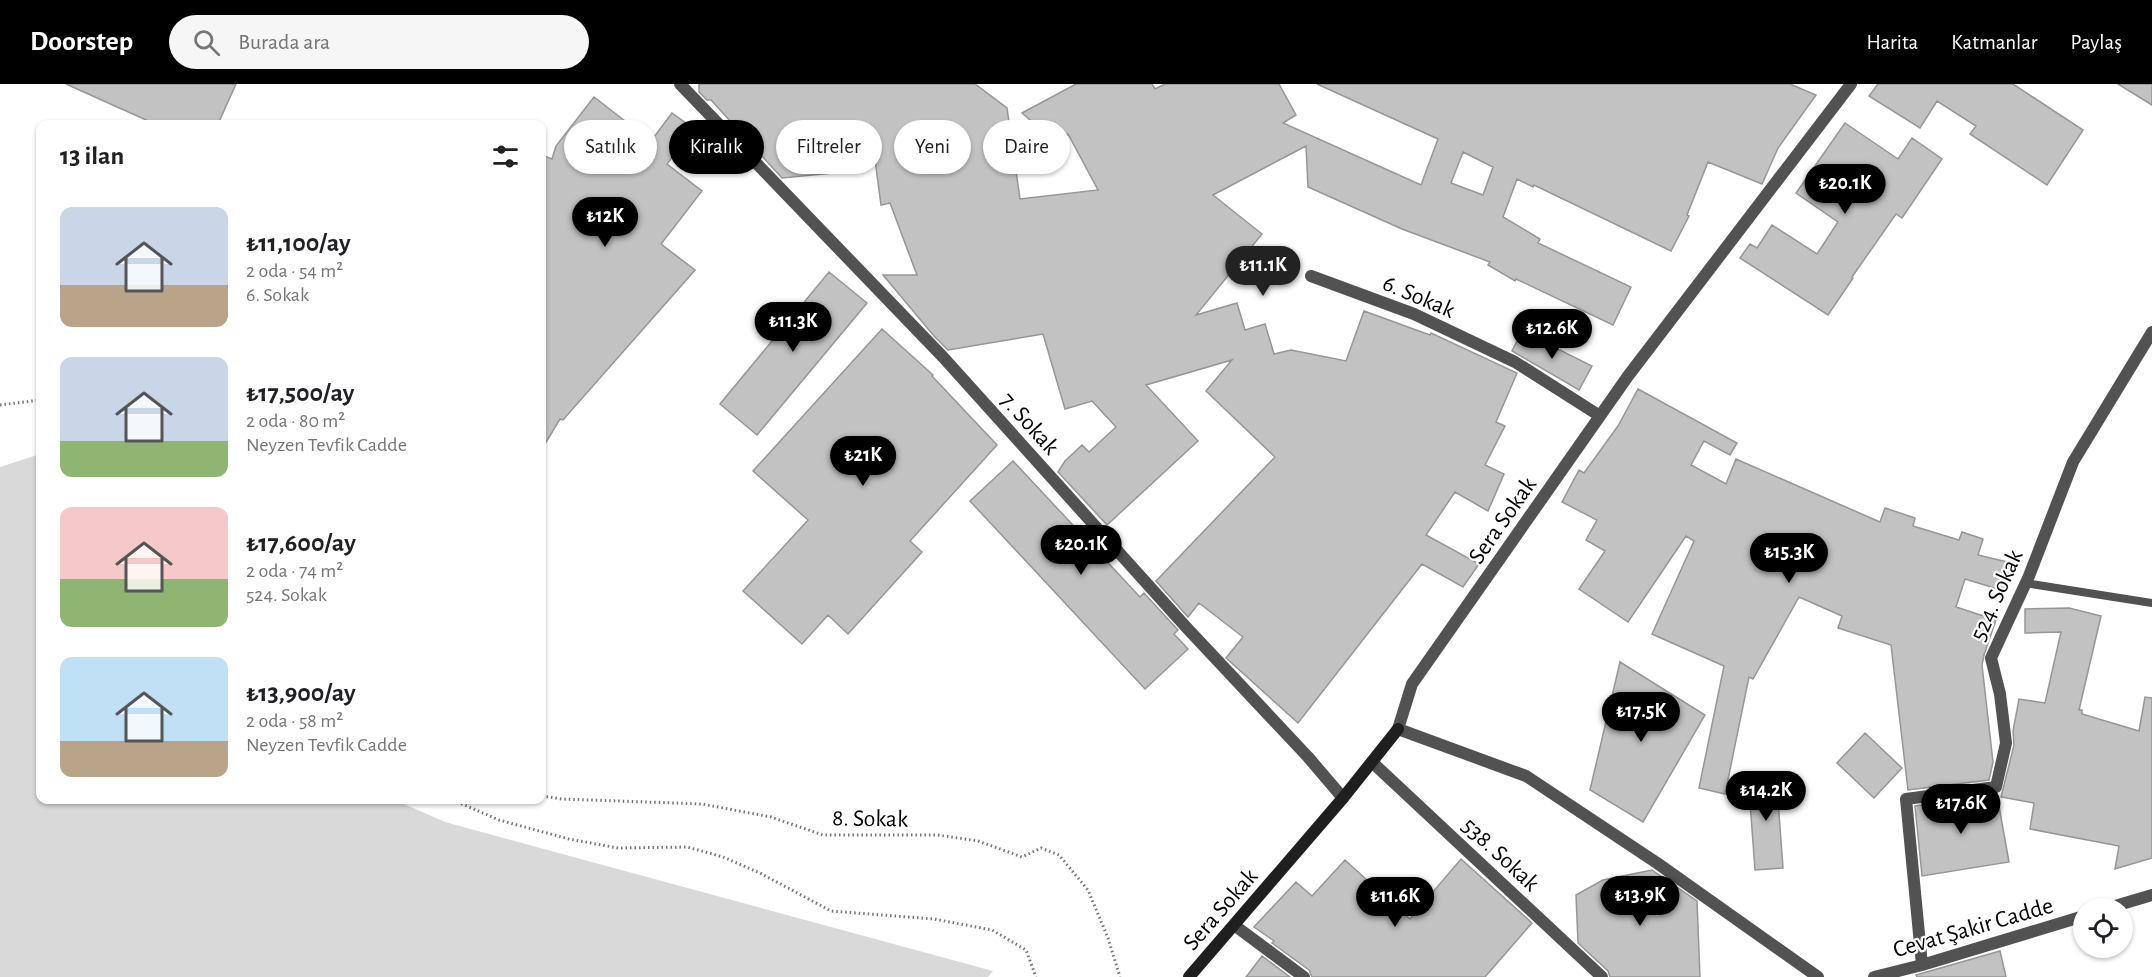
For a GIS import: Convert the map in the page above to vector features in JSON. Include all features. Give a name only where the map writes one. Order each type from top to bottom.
[{"type":"street","name":"7. Sokak","points":[[680,84],[943,357],[1343,798]]},
{"type":"street","name":"Sera Sokak","points":[[1189,977],[1343,798],[1398,729],[1412,684],[1628,376],[1851,84]]},
{"type":"street","name":"6. Sokak","points":[[1311,276],[1414,314],[1515,362],[1600,416]]},
{"type":"street","name":"524. Sokak","points":[[1922,965],[1906,799],[1996,788],[2006,743],[2000,694],[1991,658],[2025,584],[2073,462],[2152,332]]},
{"type":"street","points":[[1398,729],[1526,776],[1657,863],[1818,977]]},
{"type":"street","name":"538. Sokak","points":[[1372,762],[1602,977]]},
{"type":"street","points":[[2133,901],[2152,895]]},
{"type":"street","name":"Cevat Şakir Cadde","points":[[1874,977],[1922,965],[2073,919]]},
{"type":"street","points":[[1234,925],[1304,977]]},
{"type":"lane","points":[[2025,584],[2152,603]]},
{"type":"path","points":[[0,405],[36,400]]},
{"type":"path","name":"8. Sokak","points":[[546,797],[702,804],[771,817],[823,835],[938,835],[978,841],[1022,857],[1041,848],[1059,855],[1088,890],[1108,938],[1120,977]]},
{"type":"path","points":[[462,804],[500,820],[569,839],[618,848],[687,847],[723,857],[760,873],[831,911],[934,919],[992,930],[1026,950],[1036,977]]},
{"type":"shaded area","points":[[36,455],[36,804],[404,804],[445,822],[993,971],[988,977],[0,977],[0,467]]},
{"type":"building","points":[[66,84],[236,84],[220,120],[146,120]]},
{"type":"building","points":[[699,84],[975,84],[1007,108],[1009,120],[983,120],[983,174],[1016,174],[1020,199],[1098,190],[1070,138],[1070,120],[1030,120],[1022,113],[1076,84],[1152,84],[1155,89],[1165,84],[1279,84],[1296,115],[1283,123],[1421,185],[1438,139],[1317,84],[1790,84],[1816,95],[1778,148],[1762,184],[1708,162],[1687,215],[1689,216],[1671,251],[1517,179],[1503,217],[1540,239],[1538,243],[1631,287],[1613,325],[1516,279],[1515,281],[1488,265],[1490,262],[1402,229],[1308,187],[1306,146],[1213,195],[1262,234],[1196,315],[1237,303],[1245,330],[1265,324],[1274,354],[1291,350],[1346,361],[1364,311],[1430,335],[1431,333],[1517,373],[1496,422],[1505,426],[1485,465],[1504,474],[1488,511],[1455,492],[1426,535],[1479,564],[1463,587],[1422,564],[1298,723],[1226,658],[1243,637],[1199,603],[1188,617],[1156,581],[1275,457],[1206,391],[1232,360],[1146,385],[1198,441],[1107,525],[1058,472],[1065,461],[1082,445],[1089,452],[1116,427],[1092,401],[1065,409],[1043,334],[948,350],[883,275],[917,275],[890,203],[881,205],[877,174],[882,174],[882,120],[776,120],[776,171],[764,158],[764,120],[729,120],[711,100],[707,100],[699,92]],"holes":[[[1463,152],[1493,167],[1483,195],[1451,183]]]},
{"type":"building","points":[[1878,84],[2013,84],[2083,130],[2047,185],[1970,134],[1976,126],[1937,101],[1920,128],[1869,96]]},
{"type":"building","points":[[2118,84],[2152,84],[2152,105]]},
{"type":"building","points":[[594,97],[624,120],[576,120]]},
{"type":"building","points":[[672,113],[682,120],[669,120],[669,161],[667,164],[669,174],[680,174],[702,191],[661,244],[695,270],[563,420],[560,419],[546,442],[546,157],[552,159],[556,146],[564,136],[564,174],[657,174],[657,133]]},
{"type":"building","points":[[1845,123],[1898,159],[1912,138],[1942,159],[1902,218],[1896,214],[1828,315],[1740,258],[1750,244],[1757,248],[1772,225],[1817,254],[1838,222],[1796,193]]},
{"type":"building","points":[[778,174],[823,174],[782,178]]},
{"type":"building","points":[[829,272],[867,303],[757,435],[720,404]]},
{"type":"building","points":[[882,329],[933,375],[997,445],[910,541],[922,552],[848,634],[828,615],[802,644],[743,591],[808,520],[753,471]]},
{"type":"building","points":[[1522,331],[1592,366],[1579,390],[1512,351]]},
{"type":"building","points":[[1638,389],[1737,443],[1730,455],[1704,441],[1691,465],[1726,484],[1736,459],[1880,522],[1885,508],[1915,518],[1913,526],[1959,540],[1962,532],[1983,539],[1978,555],[2012,563],[2004,591],[1965,579],[1956,607],[1996,620],[1982,665],[1993,762],[1989,780],[1908,790],[1891,645],[1838,628],[1842,616],[1799,597],[1753,679],[1749,677],[1725,794],[1699,788],[1724,666],[1652,634],[1694,541],[1686,536],[1628,622],[1579,589],[1605,551],[1586,540],[1597,520],[1562,502],[1579,470],[1584,473],[1618,426]]},
{"type":"building","points":[[1013,461],[1140,597],[1144,593],[1178,630],[1174,634],[1188,649],[1145,689],[970,501]]},
{"type":"building","points":[[2069,608],[2101,616],[2079,710],[2082,710],[2082,714],[2139,731],[2145,697],[2152,698],[2152,858],[2115,869],[2119,846],[2030,829],[2034,803],[2001,797],[2014,745],[2013,731],[2019,699],[2045,703],[2061,632],[2025,633],[2025,609]]},
{"type":"building","points":[[1620,662],[1705,715],[1643,822],[1590,790]]},
{"type":"building","points":[[1865,733],[1902,768],[1874,798],[1837,763]]},
{"type":"building","points":[[1776,773],[1783,868],[1755,870],[1748,775]]},
{"type":"building","points":[[1997,795],[2009,862],[1922,876],[1915,806]]},
{"type":"building","points":[[1461,859],[1532,923],[1485,977],[1312,977],[1309,970],[1254,927],[1296,882],[1312,896],[1345,860],[1410,919]]},
{"type":"building","points":[[1652,870],[1697,901],[1700,977],[1610,977],[1608,971],[1578,943],[1576,895],[1603,880]]},
{"type":"building","points":[[2000,951],[2006,977],[1917,977],[1916,975]]},
{"type":"building","points":[[1262,956],[1290,977],[1246,977]]}]
